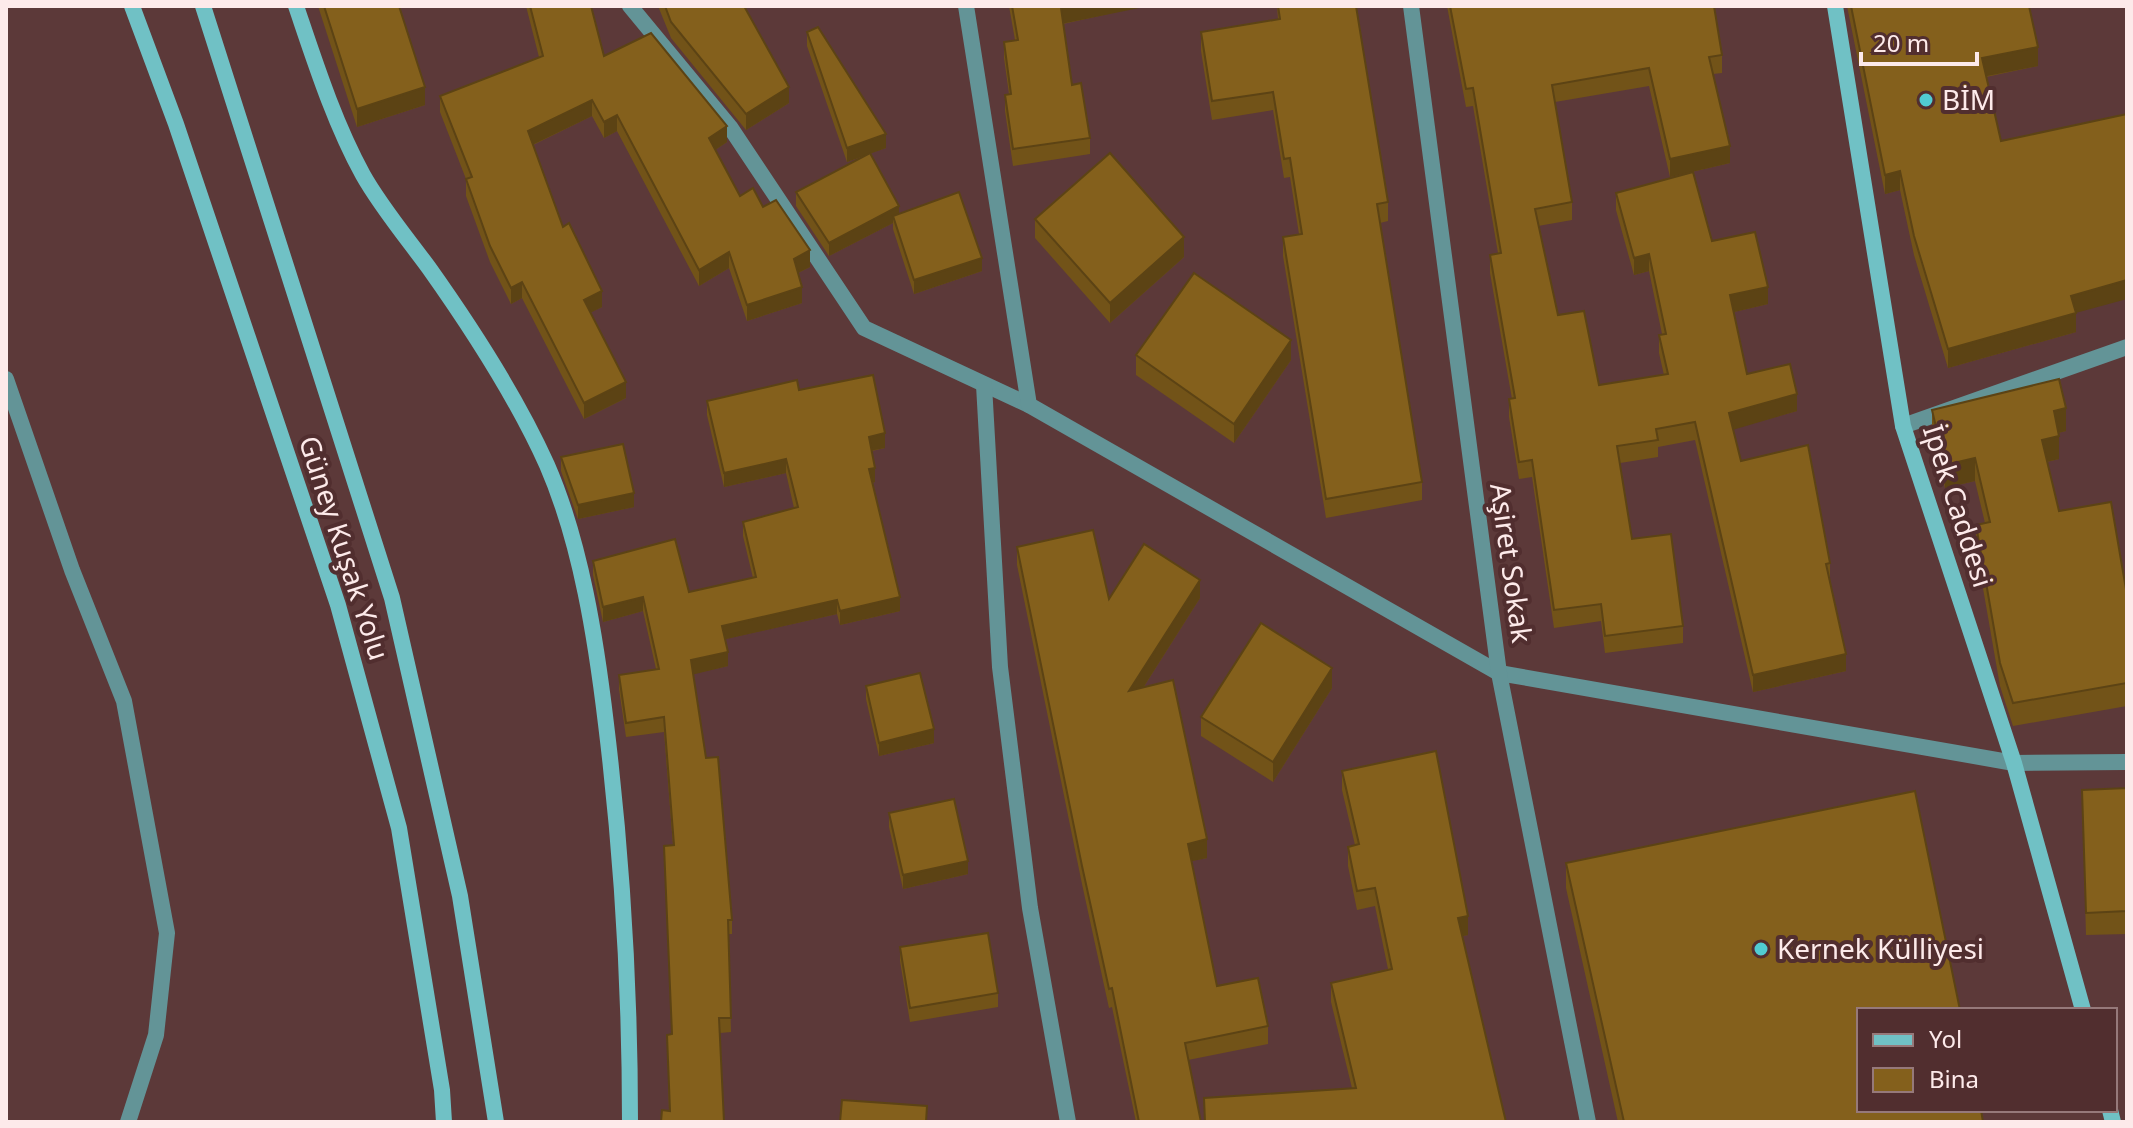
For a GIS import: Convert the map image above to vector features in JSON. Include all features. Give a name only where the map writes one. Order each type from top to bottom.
[{"type":"main road","name":"Güney Kuşak Yolu","points":[[132,6],[176,124],[338,605],[399,828],[442,1090],[444,1122]]},
{"type":"main road","name":"Güney Kuşak Yolu","points":[[203,6],[392,598],[460,896],[496,1122]]},
{"type":"main road","points":[[296,6],[319,75],[363,175],[459,311],[511,397],[548,467],[579,565],[596,645],[614,791],[630,1040],[630,1122]]},
{"type":"main road","name":"İpek Caddesi","points":[[1835,6],[1903,426],[2014,763],[2082,1008]]},
{"type":"street","points":[[630,6],[730,127],[864,328],[1029,405],[1499,673],[2014,763],[2127,762]]},
{"type":"street","points":[[966,6],[1029,405]]},
{"type":"street","name":"Aşiret Sokak","points":[[1411,6],[1499,673],[1588,1122]]},
{"type":"street","points":[[1903,426],[2127,347]]},
{"type":"street","points":[[6,379],[72,570],[124,701],[167,933],[156,1035],[128,1122]]},
{"type":"street","points":[[984,385],[1000,667],[1030,908],[1068,1122]]},
{"type":"building","points":[[324,6],[399,6],[425,87],[357,109]]},
{"type":"building","points":[[530,6],[591,6],[604,56],[651,33],[727,126],[709,138],[740,196],[753,188],[763,207],[776,200],[810,250],[794,259],[802,287],[747,305],[729,252],[699,270],[617,115],[604,122],[592,100],[528,131],[563,227],[569,223],[602,291],[584,300],[626,382],[584,403],[522,282],[511,288],[490,246],[466,179],[472,177],[440,96],[543,56]]},
{"type":"building","points":[[665,6],[744,6],[789,87],[746,114],[671,22]]},
{"type":"building","points":[[1012,6],[1070,6],[1061,8],[1072,85],[1081,83],[1090,138],[1013,149],[1005,95],[1011,94],[1004,42],[1018,40]]},
{"type":"building","points":[[1278,6],[1356,6],[1388,202],[1377,204],[1422,482],[1326,499],[1283,237],[1302,234],[1290,158],[1284,159],[1273,92],[1212,101],[1201,32],[1280,19]]},
{"type":"building","points":[[1450,6],[1714,6],[1722,55],[1709,57],[1730,146],[1670,159],[1649,68],[1552,85],[1572,202],[1535,209],[1558,315],[1584,311],[1599,385],[1668,374],[1659,335],[1666,334],[1649,254],[1634,258],[1616,193],[1693,172],[1712,241],[1755,232],[1768,287],[1730,295],[1747,374],[1790,364],[1797,394],[1729,413],[1741,461],[1808,445],[1830,563],[1826,564],[1846,654],[1753,675],[1695,422],[1656,429],[1658,440],[1617,446],[1632,539],[1671,534],[1683,626],[1605,636],[1601,604],[1554,610],[1532,460],[1519,462],[1509,399],[1515,398],[1490,255],[1501,253],[1473,88],[1466,89]]},
{"type":"building","points":[[1851,6],[2029,6],[2038,47],[1982,58],[2001,141],[2127,114],[2127,280],[2071,296],[2076,313],[1948,349],[1914,236],[1900,171],[1885,175]]},
{"type":"building","points":[[818,27],[886,134],[847,148],[807,32]]},
{"type":"building","points":[[870,153],[899,206],[829,243],[796,192]]},
{"type":"building","points":[[1110,153],[1184,237],[1110,303],[1035,219]]},
{"type":"building","points":[[959,192],[982,258],[914,280],[893,216]]},
{"type":"building","points":[[1194,273],[1291,340],[1234,424],[1136,355]]},
{"type":"building","points":[[873,375],[885,433],[869,437],[875,468],[869,469],[900,597],[840,611],[837,600],[722,626],[728,652],[691,660],[706,758],[718,757],[732,920],[728,920],[731,1018],[719,1018],[724,1122],[661,1122],[662,1110],[670,1111],[667,1035],[672,1034],[664,846],[674,845],[664,717],[626,723],[619,675],[659,669],[643,597],[603,607],[593,561],[675,539],[689,592],[756,577],[743,522],[798,507],[786,459],[724,473],[707,401],[797,380],[799,390]]},
{"type":"building","points":[[2059,379],[2066,408],[2054,411],[2059,436],[2042,440],[2059,511],[2111,502],[2127,595],[2127,683],[2013,703],[2000,663],[1976,525],[1990,522],[1975,458],[1945,465],[1932,410]]},
{"type":"building","points":[[623,444],[634,493],[578,505],[561,457]]},
{"type":"building","points":[[1093,530],[1109,599],[1144,544],[1200,580],[1129,691],[1173,680],[1207,839],[1188,844],[1217,986],[1258,978],[1268,1026],[1185,1043],[1201,1122],[1139,1122],[1112,988],[1109,989],[1082,866],[1017,547]]},
{"type":"building","points":[[1261,623],[1332,668],[1273,762],[1201,717]]},
{"type":"building","points":[[920,673],[934,729],[879,743],[866,686]]},
{"type":"building","points":[[1436,751],[1468,916],[1458,918],[1506,1122],[1205,1122],[1204,1098],[1356,1088],[1331,983],[1392,969],[1375,888],[1357,891],[1348,847],[1359,844],[1342,771]]},
{"type":"building","points":[[2127,788],[2127,911],[2086,913],[2082,790]]},
{"type":"building","name":"Kernek Külliyesi","points":[[1915,791],[1960,1008],[1857,1008],[1857,1112],[1981,1112],[1983,1122],[1624,1122],[1566,863]]},
{"type":"building","points":[[954,799],[968,861],[903,875],[889,813]]},
{"type":"building","points":[[988,933],[998,993],[910,1008],[900,947]]},
{"type":"building","points":[[842,1100],[927,1106],[926,1122],[840,1122]]},
{"type":"place","name":"BİM","points":[[1926,100]]},
{"type":"place","name":"Kernek Külliyesi","points":[[1761,949]]}]
